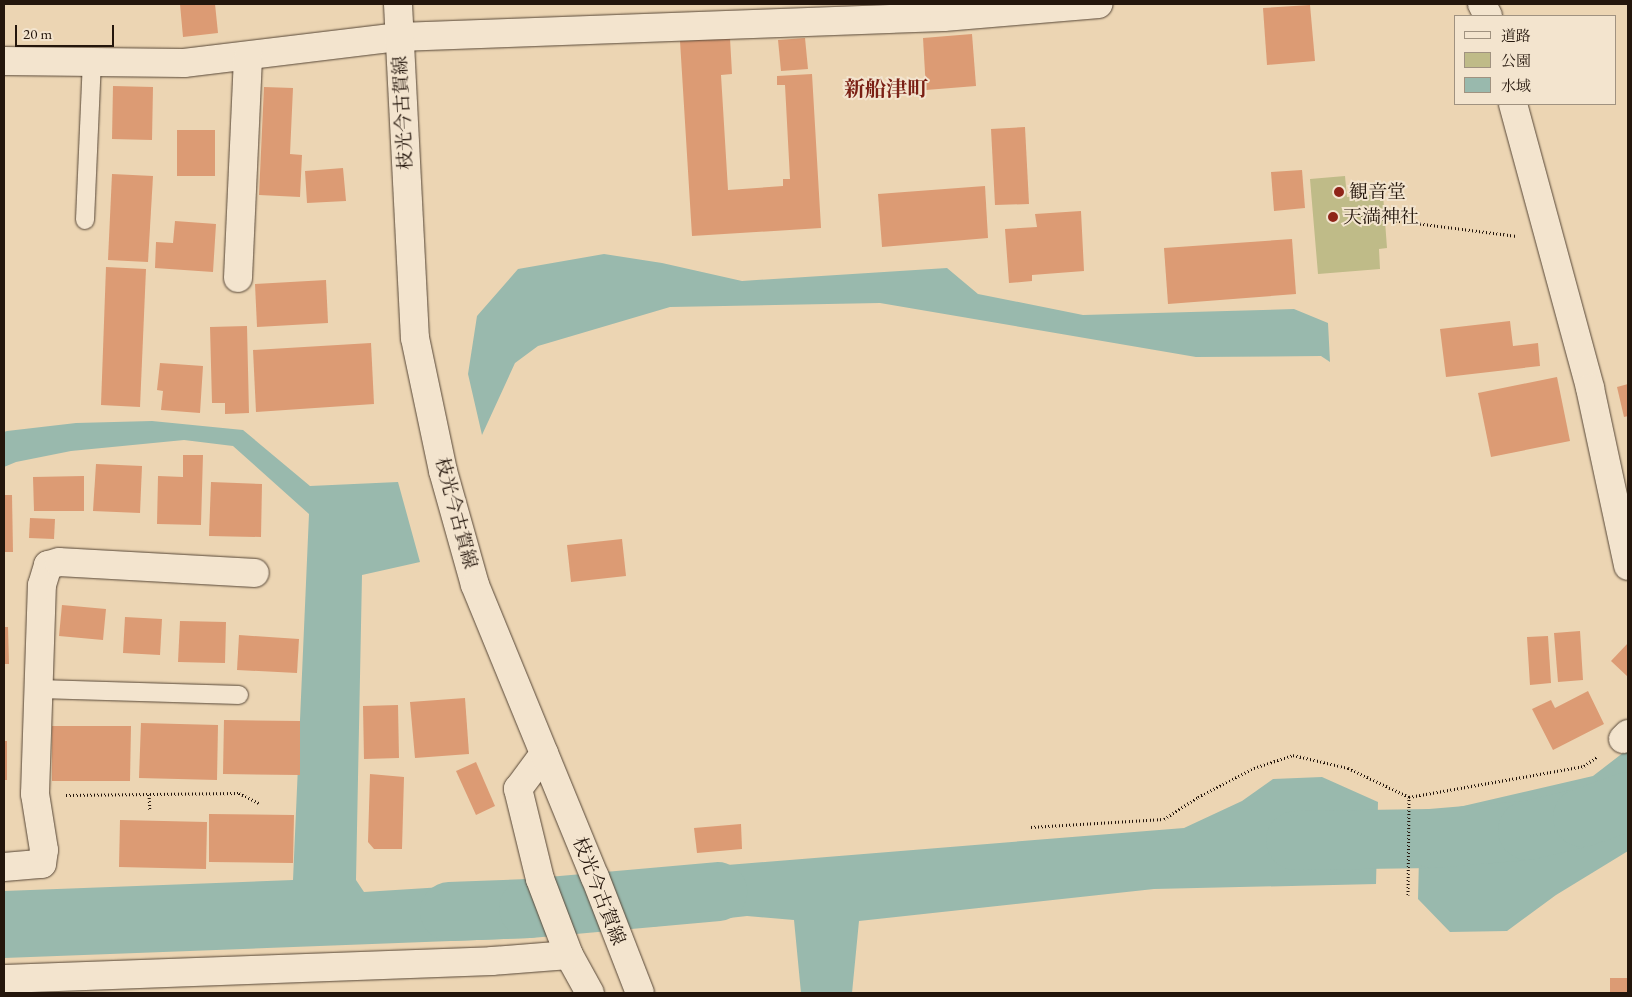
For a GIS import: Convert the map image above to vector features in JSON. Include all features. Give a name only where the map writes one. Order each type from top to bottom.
[{"type":"street","name":"枝光今古賀線","points":[[398,4],[414,338],[443,471],[476,585],[636,985]]},
{"type":"street","points":[[4,61],[184,63],[399,37],[944,16],[1098,4]]},
{"type":"street","points":[[238,278],[248,56]]},
{"type":"street","points":[[1513,105],[1590,388],[1628,566]]},
{"type":"street","points":[[4,867],[42,864],[44,850],[35,794],[42,585],[48,565],[59,562],[255,573]]},
{"type":"street","points":[[544,754],[518,789],[540,879],[566,947],[590,993]]},
{"type":"street","points":[[7,984],[492,961],[566,947]]},
{"type":"lane","points":[[86,220],[92,62]]},
{"type":"lane","points":[[40,689],[239,694]]},
{"type":"path","points":[[1361,216],[1550,240]]},
{"type":"path","points":[[1031,827],[1164,819],[1198,797],[1254,768],[1293,755],[1348,768],[1409,798],[1584,766],[1626,736]]},
{"type":"path","points":[[35,794],[239,793],[259,803]]},
{"type":"path","points":[[149,794],[150,811]]},
{"type":"path","points":[[1408,895],[1409,798]]},
{"type":"green space","points":[[1345,176],[1347,197],[1383,194],[1387,248],[1379,249],[1380,269],[1318,274],[1310,179]]},
{"type":"water","points":[[604,254],[662,263],[742,281],[947,268],[978,294],[1083,315],[1294,309],[1328,323],[1330,362],[1321,356],[1196,357],[880,303],[670,307],[538,346],[515,363],[482,435],[468,374],[477,316],[518,269]]},
{"type":"water","points":[[152,421],[243,430],[310,486],[398,482],[420,562],[362,575],[356,880],[364,892],[522,882],[539,934],[530,938],[4,958],[4,891],[293,880],[309,514],[233,446],[184,440],[71,451],[16,462],[4,467],[4,432],[7,431],[76,423]]},
{"type":"water","points":[[1628,749],[1628,851],[1556,895],[1507,931],[1450,932],[1418,899],[1420,816],[1593,776]]},
{"type":"water","points":[[1322,777],[1378,802],[1376,884],[1154,889],[859,921],[852,993],[801,993],[794,920],[747,916],[650,927],[628,873],[1184,828],[1242,801],[1273,779]]},
{"type":"building","points":[[180,4],[215,4],[218,33],[183,37]]},
{"type":"building","points":[[1310,5],[1315,61],[1267,65],[1263,8]]},
{"type":"building","points":[[972,34],[976,86],[926,90],[923,38]]},
{"type":"building","points":[[730,38],[732,74],[721,75],[728,190],[783,186],[783,179],[790,179],[785,85],[777,85],[777,76],[812,74],[821,228],[692,236],[680,41]]},
{"type":"building","points":[[805,38],[808,69],[781,71],[778,40]]},
{"type":"building","points":[[113,86],[153,87],[152,140],[112,139]]},
{"type":"building","points":[[264,87],[293,88],[290,154],[302,155],[300,197],[259,195]]},
{"type":"building","points":[[1025,127],[1029,204],[995,205],[991,129]]},
{"type":"building","points":[[177,130],[215,130],[215,176],[177,176]]},
{"type":"building","points":[[343,168],[346,201],[307,203],[305,171]]},
{"type":"building","points":[[1302,170],[1305,208],[1274,211],[1271,172]]},
{"type":"building","points":[[112,174],[153,176],[148,262],[108,260]]},
{"type":"building","points":[[985,186],[988,238],[882,247],[878,194]]},
{"type":"building","points":[[1081,211],[1084,271],[1032,275],[1032,281],[1009,283],[1005,229],[1037,227],[1035,214]]},
{"type":"building","points":[[175,221],[216,224],[213,272],[155,268],[156,242],[173,243]]},
{"type":"building","points":[[1292,239],[1296,294],[1168,304],[1164,248]]},
{"type":"building","points":[[106,267],[146,269],[140,407],[101,405]]},
{"type":"building","points":[[326,280],[328,323],[257,327],[255,284]]},
{"type":"building","points":[[1510,321],[1513,346],[1538,343],[1540,366],[1446,377],[1440,329]]},
{"type":"building","points":[[247,326],[249,413],[225,414],[225,403],[212,403],[210,327]]},
{"type":"building","points":[[371,343],[374,404],[256,412],[253,350]]},
{"type":"building","points":[[160,363],[203,366],[200,413],[161,410],[163,391],[157,390]]},
{"type":"building","points":[[1557,377],[1570,441],[1491,457],[1478,393]]},
{"type":"building","points":[[1628,384],[1628,416],[1624,417],[1617,387]]},
{"type":"building","points":[[183,455],[203,455],[201,525],[157,524],[158,476],[183,477]]},
{"type":"building","points":[[96,464],[142,466],[140,513],[93,511]]},
{"type":"building","points":[[84,476],[84,511],[34,511],[33,477]]},
{"type":"building","points":[[211,482],[262,484],[261,537],[209,536]]},
{"type":"building","points":[[4,495],[12,495],[13,552],[4,552]]},
{"type":"building","points":[[30,518],[55,519],[54,539],[29,538]]},
{"type":"building","points":[[622,539],[626,576],[571,582],[567,545]]},
{"type":"building","points":[[62,605],[106,609],[103,640],[59,636]]},
{"type":"building","points":[[125,617],[162,619],[160,655],[123,653]]},
{"type":"building","points":[[180,621],[226,622],[225,663],[178,662]]},
{"type":"building","points":[[4,627],[8,627],[9,664],[4,664]]},
{"type":"building","points":[[1580,631],[1583,680],[1558,682],[1554,633]]},
{"type":"building","points":[[239,635],[299,639],[297,673],[237,670]]},
{"type":"building","points":[[1548,636],[1551,683],[1530,685],[1527,637]]},
{"type":"building","points":[[1628,643],[1628,677],[1611,661]]},
{"type":"building","points":[[1588,691],[1604,724],[1553,750],[1532,709],[1551,700],[1555,708]]},
{"type":"building","points":[[465,698],[469,754],[415,758],[410,702]]},
{"type":"building","points":[[398,705],[399,758],[364,759],[363,706]]},
{"type":"building","points":[[224,720],[300,721],[300,775],[223,774]]},
{"type":"building","points":[[141,723],[218,725],[217,780],[139,778]]},
{"type":"building","points":[[52,726],[131,726],[130,781],[52,781]]},
{"type":"building","points":[[4,741],[7,741],[7,780],[4,780]]},
{"type":"building","points":[[476,762],[495,806],[476,815],[456,771]]},
{"type":"building","points":[[370,774],[404,777],[402,849],[374,849],[368,842]]},
{"type":"building","points":[[209,814],[294,815],[293,863],[209,862]]},
{"type":"building","points":[[120,820],[207,822],[206,869],[119,867]]},
{"type":"building","points":[[741,824],[742,849],[697,853],[694,828]]},
{"type":"building","points":[[1610,978],[1628,978],[1628,993],[1610,993]]},
{"type":"waterway","points":[[1295,840],[1431,838],[1527,830],[1582,817],[1628,801]]},
{"type":"waterway","points":[[449,911],[528,908],[717,891]]},
{"type":"place","name":"観音堂","points":[[1339,192]]},
{"type":"place","name":"天満神社","points":[[1333,217]]},
{"type":"district","name":"新船津町","points":[[886,89]]}]
